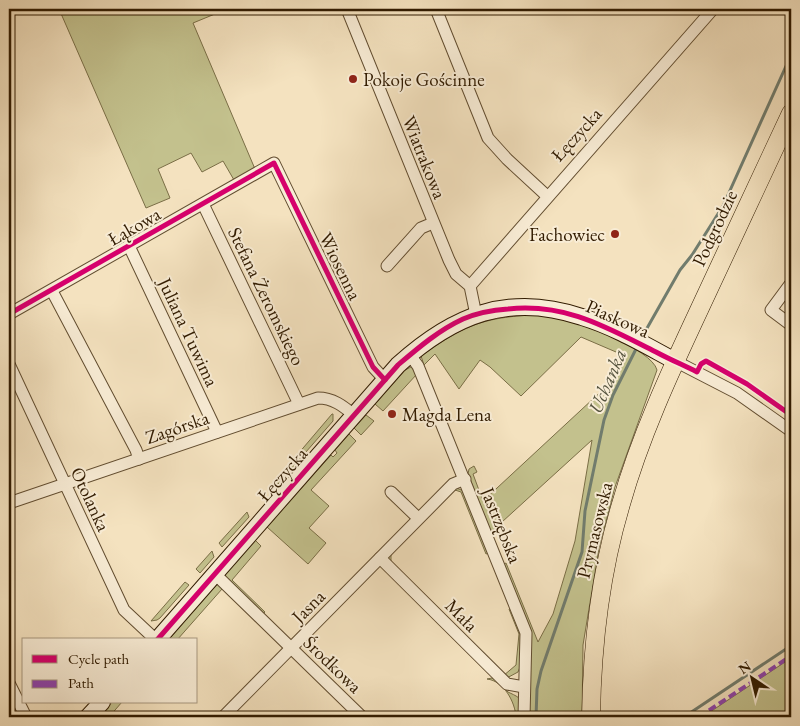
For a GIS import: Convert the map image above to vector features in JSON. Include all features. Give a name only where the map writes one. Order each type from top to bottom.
[{"type":"main road","name":"Podgrodzie","points":[[675,361],[791,113]]},
{"type":"main road","name":"Piaskowa","points":[[437,334],[463,319],[476,315],[518,308],[552,309],[596,322],[675,361]]},
{"type":"main road","name":"Łęczycka","points":[[158,638],[385,380],[410,354],[437,334]]},
{"type":"main road","name":"Prymasowska","points":[[591,717],[592,668],[596,620],[620,505],[645,432],[675,361]]},
{"type":"main road","points":[[88,717],[100,704]]},
{"type":"street","name":"Wiatrakowa","points":[[346,9],[433,223],[456,274],[470,286]]},
{"type":"street","points":[[436,9],[488,138],[507,160],[548,196]]},
{"type":"street","name":"Łęczycka","points":[[470,286],[713,9]]},
{"type":"street","name":"Łąkowa","points":[[9,314],[274,163]]},
{"type":"street","name":"Wiosenna","points":[[274,163],[373,367],[385,380]]},
{"type":"street","name":"Stefana Żeromskiego","points":[[203,204],[299,404]]},
{"type":"street","points":[[387,266],[421,228],[433,223]]},
{"type":"street","name":"Juliana Tuwima","points":[[129,246],[217,432]]},
{"type":"street","points":[[791,283],[771,310],[791,325]]},
{"type":"street","points":[[470,286],[476,315]]},
{"type":"street","points":[[52,291],[139,459]]},
{"type":"street","name":"Jastrzębska","points":[[410,354],[418,366],[465,479],[526,633],[524,717]]},
{"type":"street","name":"Piaskowa","points":[[675,361],[737,393],[791,431]]},
{"type":"street","name":"Otolanka","points":[[9,364],[124,610],[154,638]]},
{"type":"street","name":"Zagórska","points":[[9,502],[318,398],[326,398],[354,415]]},
{"type":"street","name":"Jasna","points":[[223,717],[418,518],[453,484],[465,479]]},
{"type":"street","points":[[391,492],[418,518]]},
{"type":"street","name":"Mała","points":[[380,558],[507,684],[524,687]]},
{"type":"street","name":"Środkowa","points":[[215,574],[362,717]]},
{"type":"street","points":[[9,683],[15,699],[26,717]]},
{"type":"shaded area","points":[[59,9],[227,9],[193,23],[255,169],[234,180],[223,161],[202,172],[191,153],[158,169],[170,198],[146,208]]},
{"type":"shaded area","points":[[531,315],[564,319],[612,337],[642,353],[652,362],[657,370],[615,487],[599,548],[583,645],[582,717],[529,717],[531,634],[504,564],[506,563],[538,642],[553,614],[575,541],[592,440],[491,532],[468,474],[469,469],[474,466],[477,472],[473,474],[483,501],[608,385],[623,355],[581,337],[521,396],[480,360],[459,389],[435,354],[424,365],[421,356],[448,338],[472,326],[513,316]]},
{"type":"shaded area","points":[[411,367],[417,374],[383,411],[375,404],[405,370]]},
{"type":"shaded area","points":[[332,414],[333,421],[278,484],[275,481]]},
{"type":"shaded area","points":[[366,415],[374,421],[361,435],[354,428]]},
{"type":"shaded area","points":[[349,434],[356,441],[311,490],[329,506],[309,528],[326,543],[308,564],[267,527],[331,455],[333,457],[337,453],[335,450]]},
{"type":"shaded area","points":[[456,488],[464,491],[489,553],[486,554],[461,492],[452,489]]},
{"type":"shaded area","points":[[247,512],[249,517],[222,547],[219,543]]},
{"type":"shaded area","points":[[255,540],[261,546],[232,580],[265,612],[263,614],[227,580],[225,574]]},
{"type":"shaded area","points":[[212,551],[214,557],[200,573],[196,569]]},
{"type":"shaded area","points":[[391,553],[391,564],[503,676],[516,665],[519,634],[509,609],[511,608],[521,634],[520,667],[518,672],[505,679],[389,563],[388,558]]},
{"type":"shaded area","points":[[185,582],[189,585],[160,618],[151,621]]},
{"type":"shaded area","points":[[217,584],[222,589],[179,638],[170,638]]},
{"type":"shaded area","points":[[791,658],[791,717],[702,717],[713,710]]},
{"type":"shaded area","points":[[492,678],[499,682],[508,692],[519,698],[519,717],[516,717],[511,699],[503,688],[499,684],[487,679]]},
{"type":"shaded area","points":[[110,704],[120,704],[109,717],[99,717]]},
{"type":"waterway","name":"Uchanka","points":[[642,337],[680,270],[692,255],[723,206],[791,55]]},
{"type":"waterway","name":"Uchanka","points":[[536,717],[537,689],[541,671],[582,552],[585,511],[604,420],[613,395],[637,347]]},
{"type":"waterway","points":[[684,717],[786,649],[791,638]]},
{"type":"marked path","points":[[699,717],[791,656]]},
{"type":"cycle path","points":[[9,314],[274,163],[373,367],[385,380]]},
{"type":"cycle path","points":[[159,638],[398,365],[454,323],[479,313],[529,308],[567,313],[620,334],[697,372],[701,364],[706,361],[747,384],[791,415]]},
{"type":"place","name":"Pokoje Gościnne","points":[[353,79]]},
{"type":"place","name":"Fachowiec","points":[[615,234]]},
{"type":"place","name":"Magda Lena","points":[[392,414]]}]
